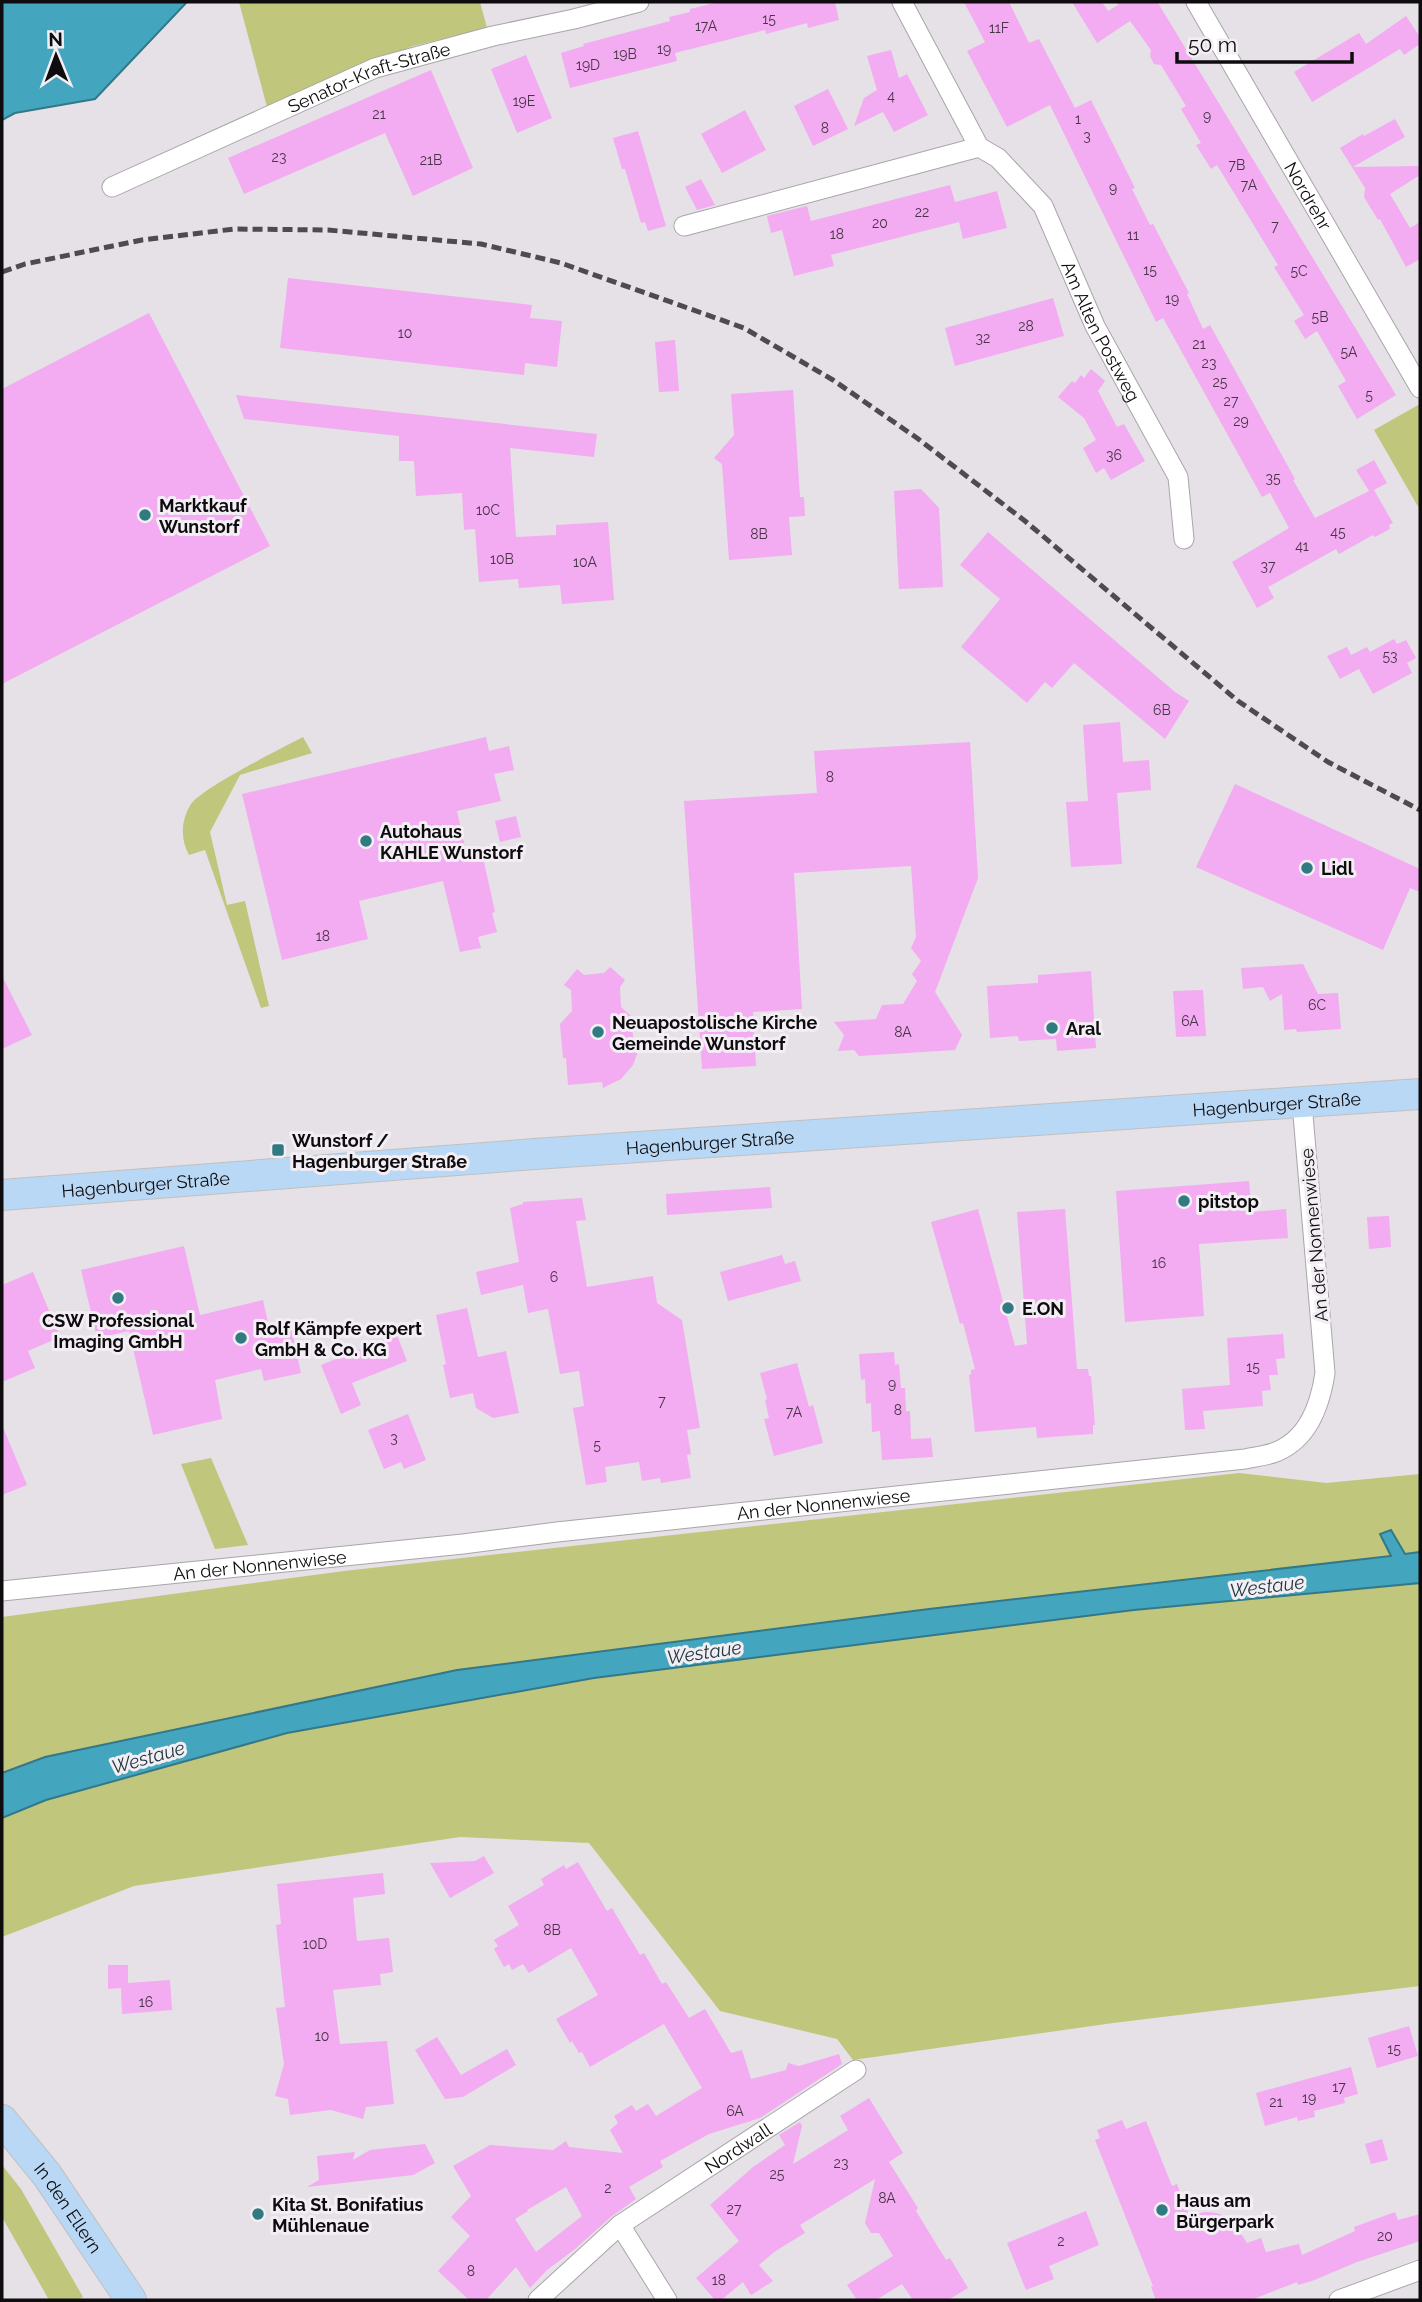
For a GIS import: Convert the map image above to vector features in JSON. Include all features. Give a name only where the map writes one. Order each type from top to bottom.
[{"type":"main road","name":"Hagenburger Straße","points":[[2,1195],[522,1155],[1420,1094]]},
{"type":"main road","name":"In den Ellern","points":[[2,2120],[47,2175],[131,2300]]},
{"type":"street","name":"Senator-Kraft-Straße","points":[[112,187],[375,68],[493,36],[639,2]]},
{"type":"street","name":"Am Alten Postweg","points":[[902,2],[979,147],[998,158],[1043,206],[1095,326],[1178,477],[1184,539]]},
{"type":"street","name":"Nordrehr","points":[[1196,2],[1420,388]]},
{"type":"street","points":[[684,226],[979,147]]},
{"type":"street","name":"An der Nonnenwiese","points":[[2,1591],[1245,1459],[1273,1453],[1297,1440],[1311,1421],[1322,1391],[1325,1373],[1303,1103]]},
{"type":"street","name":"Nordwall","points":[[538,2300],[620,2225],[856,2070]]},
{"type":"street","points":[[620,2225],[667,2300]]},
{"type":"street","points":[[1339,2300],[1420,2270]]},
{"type":"green space","points":[[239,2],[480,2],[487,28],[413,46],[267,107]]},
{"type":"green space","points":[[1420,404],[1420,510],[1374,430]]},
{"type":"green space","points":[[303,737],[312,753],[240,775],[210,832],[227,905],[245,901],[269,1006],[261,1008],[205,850],[189,855],[183,836],[184,823],[191,804],[210,788]]},
{"type":"green space","points":[[211,1458],[248,1545],[215,1549],[181,1464]]},
{"type":"green space","points":[[1239,1473],[1326,1483],[1420,1474],[1420,1986],[1113,2023],[853,2060],[837,2039],[720,2011],[589,1843],[460,1837],[134,1886],[2,1937],[2,1617],[344,1571]]},
{"type":"green space","points":[[2,2165],[21,2189],[83,2297],[77,2300],[49,2300],[2,2217]]},
{"type":"water","points":[[2,2],[187,2],[95,99],[15,113],[2,120]]},
{"type":"water","name":"Westaue","points":[[1391,1530],[1405,1554],[1420,1552],[1420,1583],[1134,1610],[594,1678],[287,1733],[46,1800],[2,1818],[2,1773],[45,1757],[457,1670],[929,1609],[1391,1556],[1380,1534]]},
{"type":"building","points":[[719,2],[835,2],[839,20],[808,28],[807,23],[766,34],[765,30],[675,53],[677,61],[570,88],[561,53],[584,46],[583,44],[670,21],[669,17]]},
{"type":"building","points":[[964,2],[1009,2],[1029,43],[1039,39],[1075,108],[1091,100],[1135,188],[1132,189],[1150,225],[1153,224],[1189,293],[1187,294],[1203,329],[1210,325],[1315,518],[1369,491],[1356,470],[1374,460],[1387,483],[1374,490],[1393,523],[1389,525],[1390,529],[1339,554],[1336,549],[1268,587],[1274,598],[1257,608],[1232,562],[1289,528],[1270,493],[1262,497],[1163,318],[1156,322],[1050,105],[1007,127],[967,51],[985,42]]},
{"type":"building","points":[[1072,2],[1102,2],[1108,11],[1118,5],[1116,2],[1161,2],[1158,3],[1396,395],[1357,419],[1338,386],[1346,381],[1317,331],[1305,339],[1294,321],[1304,315],[1274,267],[1278,265],[1217,165],[1211,169],[1196,145],[1201,143],[1181,109],[1186,106],[1161,65],[1154,64],[1150,56],[1151,50],[1130,21],[1097,43]]},
{"type":"building","points":[[1406,16],[1420,37],[1420,44],[1404,55],[1400,49],[1312,102],[1294,72],[1359,33],[1366,44]]},
{"type":"building","points":[[891,50],[899,78],[907,74],[928,115],[894,132],[883,112],[854,126],[864,98],[877,90],[867,56]]},
{"type":"building","points":[[526,55],[552,118],[517,133],[491,69]]},
{"type":"building","points":[[431,70],[473,168],[413,196],[385,133],[244,194],[228,158]]},
{"type":"building","points":[[828,89],[848,129],[813,146],[794,106]]},
{"type":"building","points":[[745,110],[766,150],[722,173],[701,134]]},
{"type":"building","points":[[1395,119],[1405,137],[1353,167],[1420,166],[1420,175],[1390,194],[1410,228],[1420,222],[1420,259],[1406,267],[1380,219],[1378,220],[1364,197],[1365,188],[1340,148]]},
{"type":"building","points":[[638,131],[666,226],[648,231],[645,222],[641,223],[613,138]]},
{"type":"building","points":[[701,179],[715,205],[697,210],[685,187]]},
{"type":"building","points":[[950,185],[955,202],[997,191],[1007,228],[963,239],[959,222],[831,255],[834,266],[794,276],[782,230],[771,233],[767,216],[807,206],[811,221]]},
{"type":"building","points":[[288,278],[532,305],[530,318],[562,321],[557,367],[525,363],[524,375],[280,348]]},
{"type":"building","points":[[1053,298],[1064,336],[955,366],[945,328]]},
{"type":"building","name":"Marktkauf Wunstorf","points":[[149,313],[270,546],[2,684],[2,389]]},
{"type":"building","points":[[675,340],[679,391],[659,392],[655,342]]},
{"type":"building","points":[[1091,369],[1105,381],[1098,391],[1117,427],[1124,424],[1145,461],[1111,480],[1104,468],[1096,473],[1083,448],[1096,440],[1084,418],[1058,397],[1072,381],[1075,383],[1081,375],[1084,378]]},
{"type":"building","points":[[793,390],[800,497],[804,497],[805,516],[789,517],[792,555],[729,560],[722,464],[714,458],[734,435],[731,394]]},
{"type":"building","points":[[236,395],[597,434],[594,457],[510,448],[516,537],[556,535],[556,525],[608,522],[614,600],[562,604],[560,585],[519,588],[518,579],[479,582],[475,529],[464,530],[462,493],[416,496],[414,461],[399,461],[399,436],[244,419]]},
{"type":"building","points":[[921,489],[939,508],[943,587],[899,589],[894,491]]},
{"type":"building","points":[[988,532],[1175,692],[1189,701],[1165,739],[1074,663],[1052,688],[1045,682],[1027,703],[961,647],[1000,599],[960,565]]},
{"type":"building","points":[[1394,639],[1397,644],[1406,640],[1416,658],[1407,663],[1412,673],[1373,694],[1359,669],[1340,679],[1327,656],[1347,647],[1351,655],[1367,647],[1370,652]]},
{"type":"building","points":[[1120,722],[1123,762],[1149,760],[1151,790],[1117,793],[1122,864],[1071,867],[1066,802],[1088,801],[1083,725]]},
{"type":"building","points":[[486,737],[489,751],[509,746],[514,770],[494,774],[501,801],[457,811],[467,856],[482,853],[497,932],[478,937],[481,948],[460,952],[443,881],[359,901],[368,939],[282,960],[242,794]]},
{"type":"building","points":[[970,742],[978,878],[935,992],[962,1035],[955,1050],[859,1056],[854,1050],[838,1051],[844,1035],[834,1022],[876,1019],[882,1005],[903,1004],[917,981],[912,974],[921,961],[911,948],[916,937],[911,866],[794,873],[802,1009],[753,1012],[756,1066],[702,1069],[684,801],[817,793],[814,751]]},
{"type":"building","name":"Lidl","points":[[1235,784],[1420,869],[1420,892],[1410,888],[1383,950],[1196,867]]},
{"type":"building","points":[[516,816],[521,837],[500,842],[495,821]]},
{"type":"building","points":[[1303,964],[1318,994],[1338,993],[1341,1029],[1297,1032],[1296,1029],[1284,1030],[1282,994],[1270,1001],[1263,987],[1243,989],[1241,968]]},
{"type":"building","name":"Neuapostolische Kirche Gemeinde Wunstorf","points":[[610,967],[625,980],[620,987],[621,1007],[631,1016],[634,1046],[640,1046],[633,1065],[621,1079],[603,1088],[602,1082],[568,1085],[560,1024],[572,1011],[571,990],[564,985],[577,969],[584,975],[604,973]]},
{"type":"building","points":[[1091,971],[1096,1048],[1057,1051],[1056,1039],[1019,1041],[1018,1036],[990,1038],[987,986],[1038,983],[1038,975]]},
{"type":"building","points":[[2,976],[32,1035],[2,1049]]},
{"type":"building","points":[[1203,990],[1206,1036],[1176,1037],[1173,991]]},
{"type":"building","points":[[1249,1181],[1252,1212],[1286,1209],[1288,1238],[1199,1244],[1204,1316],[1125,1322],[1116,1191]]},
{"type":"building","points":[[770,1187],[772,1208],[667,1215],[666,1194]]},
{"type":"building","points":[[582,1198],[586,1220],[576,1221],[587,1287],[653,1276],[657,1303],[682,1320],[700,1428],[687,1430],[691,1478],[661,1483],[660,1478],[642,1481],[639,1462],[605,1467],[607,1482],[586,1485],[573,1408],[584,1406],[579,1371],[560,1374],[548,1309],[528,1313],[523,1285],[481,1295],[476,1272],[519,1262],[510,1208],[523,1202]]},
{"type":"building","points":[[978,1209],[1015,1346],[1027,1344],[1017,1212],[1065,1209],[1077,1369],[1088,1369],[1091,1376],[1095,1425],[1093,1434],[1037,1438],[1036,1427],[975,1432],[969,1375],[971,1370],[975,1369],[931,1222]]},
{"type":"building","points":[[1389,1216],[1391,1247],[1369,1249],[1367,1217]]},
{"type":"building","points":[[184,1246],[200,1315],[263,1300],[270,1332],[291,1327],[301,1373],[264,1381],[261,1369],[215,1380],[222,1419],[153,1435],[129,1331],[97,1338],[81,1270]]},
{"type":"building","points":[[782,1255],[785,1264],[795,1261],[801,1281],[728,1301],[720,1272]]},
{"type":"building","points":[[33,1272],[60,1337],[28,1351],[35,1368],[2,1382],[2,1285]]},
{"type":"building","points":[[467,1308],[478,1357],[506,1351],[519,1413],[493,1418],[476,1408],[473,1393],[450,1398],[436,1315]]},
{"type":"building","points":[[1283,1334],[1285,1358],[1276,1359],[1278,1375],[1269,1375],[1271,1390],[1262,1391],[1263,1406],[1203,1411],[1205,1429],[1185,1430],[1182,1389],[1230,1385],[1227,1338]]},
{"type":"building","points":[[397,1335],[407,1361],[352,1383],[361,1405],[341,1414],[321,1365]]},
{"type":"building","points":[[894,1352],[895,1365],[899,1364],[901,1388],[905,1388],[906,1411],[910,1411],[911,1439],[931,1438],[933,1457],[882,1460],[880,1431],[872,1432],[871,1403],[866,1404],[865,1379],[861,1380],[859,1354]]},
{"type":"building","points":[[797,1363],[809,1407],[813,1405],[823,1443],[774,1456],[764,1419],[769,1418],[760,1373]]},
{"type":"building","points":[[408,1414],[426,1460],[404,1469],[401,1462],[384,1469],[368,1430]]},
{"type":"building","points":[[2,1425],[27,1485],[2,1495]]},
{"type":"building","points":[[484,1856],[494,1873],[450,1898],[430,1863],[475,1861]]},
{"type":"building","points":[[578,1862],[607,1911],[612,1908],[640,1955],[644,1953],[662,1984],[666,1982],[689,2018],[705,2009],[731,2053],[742,2050],[751,2079],[786,2070],[788,2063],[799,2066],[839,2054],[842,2064],[760,2118],[709,2134],[660,2161],[663,2167],[629,2187],[636,2199],[547,2270],[530,2288],[516,2267],[486,2300],[469,2300],[438,2271],[470,2236],[451,2217],[471,2196],[453,2166],[490,2145],[553,2150],[566,2141],[569,2147],[623,2153],[610,2130],[618,2123],[614,2116],[632,2105],[636,2111],[648,2104],[656,2116],[702,2088],[664,2024],[590,2067],[582,2052],[579,2053],[572,2041],[570,2043],[556,2019],[598,1995],[571,1948],[529,1973],[523,1964],[512,1970],[509,1964],[504,1967],[494,1949],[498,1946],[494,1940],[519,1925],[508,1906],[544,1885],[541,1879],[564,1865],[566,1869]],"holes":[[[566,2187],[582,2216],[536,2252],[515,2219]]]},
{"type":"building","points":[[383,1873],[385,1894],[353,1898],[357,1941],[389,1938],[393,1972],[380,1974],[381,1985],[333,1990],[340,2044],[387,2041],[394,2104],[366,2107],[363,2119],[331,2110],[290,2115],[288,2099],[275,2096],[284,2064],[276,2008],[285,2007],[276,1925],[281,1924],[277,1884]]},
{"type":"building","points":[[108,1965],[128,1965],[128,1983],[170,1980],[172,2010],[122,2014],[121,1988],[108,1989]]},
{"type":"building","points":[[1409,2026],[1418,2056],[1377,2068],[1368,2038]]},
{"type":"building","points":[[437,2037],[461,2075],[507,2049],[516,2065],[463,2097],[445,2099],[415,2050]]},
{"type":"building","points":[[1351,2067],[1358,2094],[1344,2098],[1345,2103],[1314,2111],[1315,2117],[1298,2121],[1297,2117],[1265,2126],[1256,2093]]},
{"type":"building","points":[[869,2098],[903,2153],[889,2162],[946,2260],[950,2258],[968,2288],[948,2300],[913,2300],[902,2284],[876,2300],[857,2300],[847,2285],[893,2256],[879,2233],[871,2233],[865,2223],[875,2179],[800,2225],[805,2233],[774,2252],[759,2265],[773,2281],[751,2295],[743,2282],[721,2300],[715,2300],[696,2278],[739,2241],[710,2205],[753,2167],[785,2145],[779,2135],[800,2122],[802,2126],[793,2164],[848,2130],[840,2116]]},
{"type":"building","name":"Haus am Bürgerpark","points":[[1122,2120],[1126,2129],[1146,2121],[1172,2186],[1177,2184],[1189,2215],[1206,2212],[1227,2217],[1247,2243],[1261,2238],[1266,2252],[1299,2244],[1302,2255],[1355,2231],[1354,2227],[1395,2212],[1398,2220],[1420,2214],[1420,2241],[1357,2262],[1312,2281],[1298,2285],[1297,2282],[1251,2300],[1156,2300],[1151,2287],[1153,2286],[1095,2140],[1100,2138],[1097,2130]]},
{"type":"building","points":[[1382,2139],[1388,2160],[1371,2164],[1365,2144]]},
{"type":"building","points":[[425,2144],[435,2163],[413,2175],[307,2187],[319,2180],[317,2156],[355,2152],[353,2160],[370,2150]]},
{"type":"building","points":[[1086,2211],[1099,2245],[1049,2266],[1054,2279],[1026,2290],[1007,2243]]},
{"type":"railway","points":[[2,272],[25,264],[142,240],[234,229],[328,230],[481,244],[561,263],[744,328],[833,380],[917,438],[1025,521],[1238,701],[1328,762],[1420,810]]},
{"type":"place","name":"Marktkauf Wunstorf","points":[[145,515]]},
{"type":"place","name":"Autohaus KAHLE Wunstorf","points":[[366,841]]},
{"type":"place","name":"Lidl","points":[[1307,868]]},
{"type":"place","name":"Aral","points":[[1052,1028]]},
{"type":"place","name":"Neuapostolische Kirche Gemeinde Wunstorf","points":[[598,1032]]},
{"type":"place","name":"Wunstorf / Hagenburger Straße","points":[[278,1150]]},
{"type":"place","name":"pitstop","points":[[1184,1201]]},
{"type":"place","name":"CSW Professional Imaging GmbH","points":[[118,1298]]},
{"type":"place","name":"E.ON","points":[[1008,1308]]},
{"type":"place","name":"Rolf Kämpfe expert GmbH & Co. KG","points":[[241,1338]]},
{"type":"place","name":"Haus am Bürgerpark","points":[[1162,2210]]},
{"type":"place","name":"Kita St. Bonifatius Mühlenaue","points":[[258,2214]]}]
